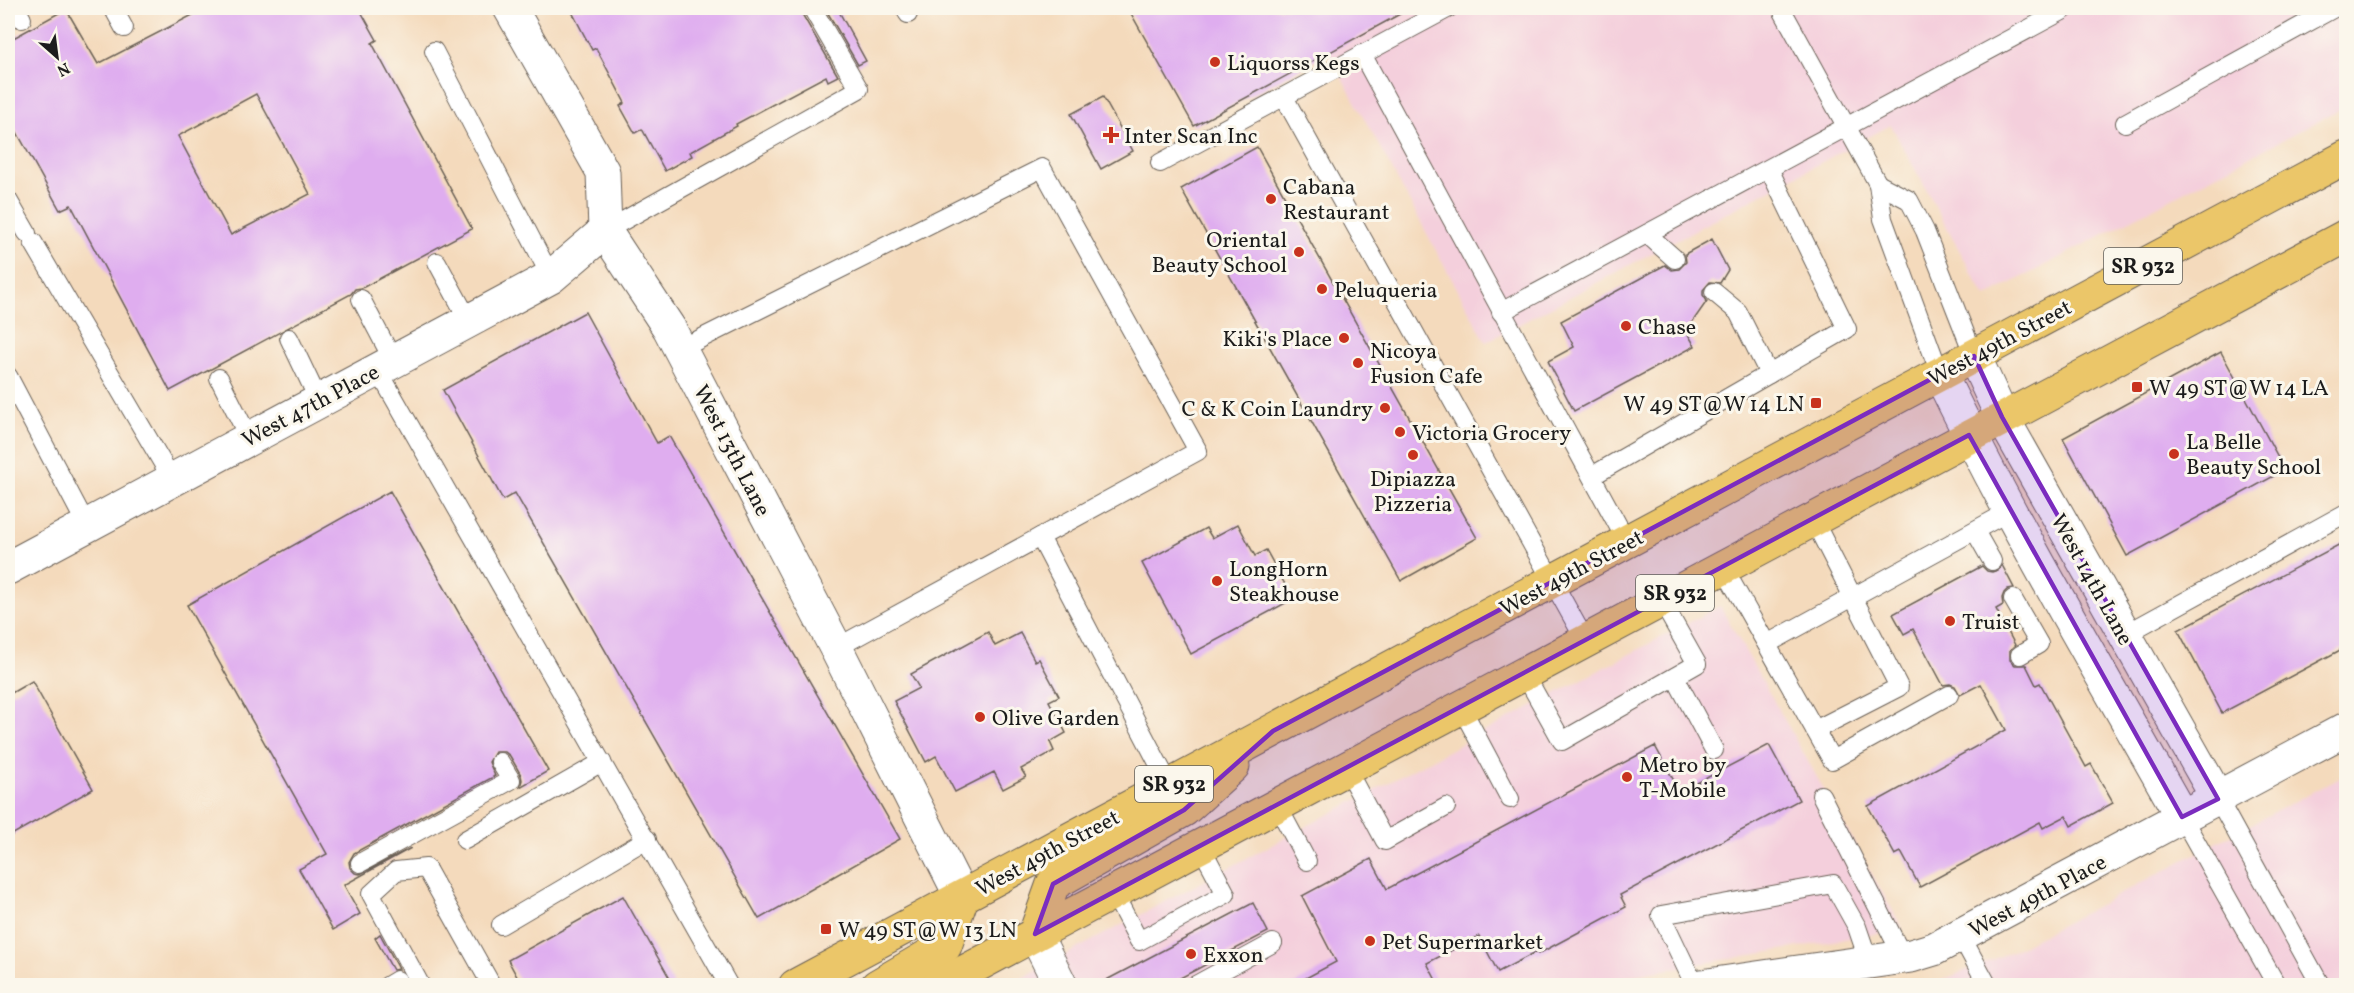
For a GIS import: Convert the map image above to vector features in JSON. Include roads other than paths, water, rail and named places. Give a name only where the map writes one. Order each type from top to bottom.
[{"type":"main road","name":"West 49th Street","points":[[795,986],[2346,158]]},
{"type":"main road","name":"SR 932","points":[[938,986],[2002,417],[2346,236]]},
{"type":"main road","points":[[1035,934],[1053,884],[1184,810],[1273,731]]},
{"type":"main road","points":[[877,986],[945,946],[962,898]]},
{"type":"street","points":[[510,8],[603,172],[605,231]]},
{"type":"street","name":"West 47th Place","points":[[8,568],[551,278],[605,231]]},
{"type":"street","name":"West 13th Lane","points":[[605,231],[681,349],[962,898]]},
{"type":"street","name":"West 14th Lane","points":[[1974,356],[2002,417],[2218,799]]},
{"type":"street","name":"West 14th Lane","points":[[1940,374],[1969,435],[2010,511],[2182,818]]},
{"type":"street","name":"West 49th Place","points":[[1701,986],[1903,957],[1934,949],[2346,729]]},
{"type":"street","points":[[1035,934],[1060,986]]},
{"type":"lane","points":[[113,8],[124,28]]},
{"type":"lane","points":[[605,231],[859,89],[812,8]]},
{"type":"lane","points":[[1160,163],[1449,8]]},
{"type":"lane","points":[[1781,8],[1878,184],[1882,219],[1940,374]]},
{"type":"lane","points":[[2125,123],[2334,8]]},
{"type":"lane","points":[[1501,312],[2064,10]]},
{"type":"lane","points":[[434,51],[551,278]]},
{"type":"lane","points":[[1362,54],[1627,542]]},
{"type":"lane","points":[[1284,97],[1585,640]]},
{"type":"lane","points":[[681,349],[1042,168],[1198,451],[836,648]]},
{"type":"lane","points":[[1592,476],[1847,329],[1769,169]]},
{"type":"lane","points":[[1878,184],[1909,200],[1925,231],[1974,356]]},
{"type":"lane","points":[[8,200],[172,479]]},
{"type":"lane","points":[[1647,234],[1675,259]]},
{"type":"lane","points":[[437,262],[469,321]]},
{"type":"lane","points":[[1714,292],[1738,312],[1770,374]]},
{"type":"lane","points":[[361,299],[385,365],[602,762],[729,986]]},
{"type":"lane","points":[[289,338],[319,401]]},
{"type":"lane","points":[[8,376],[87,526]]},
{"type":"lane","points":[[219,378],[249,438]]},
{"type":"lane","points":[[1767,644],[2010,511]]},
{"type":"lane","points":[[2124,635],[2346,513]]},
{"type":"lane","points":[[1814,519],[1899,687],[1815,730]]},
{"type":"lane","points":[[1975,531],[1992,561]]},
{"type":"lane","points":[[1040,537],[1170,786]]},
{"type":"lane","points":[[1723,567],[1832,760],[1948,695]]},
{"type":"lane","points":[[1524,673],[1562,741],[1697,664],[1660,600]]},
{"type":"lane","points":[[2013,600],[2039,644],[2020,655]]},
{"type":"lane","points":[[1675,676],[1714,750]]},
{"type":"lane","points":[[1461,707],[1510,799]]},
{"type":"lane","points":[[360,862],[511,780],[500,762]]},
{"type":"lane","points":[[465,840],[602,762]]},
{"type":"lane","points":[[1346,768],[1385,841],[1446,807]]},
{"type":"lane","points":[[1821,795],[1903,957]]},
{"type":"lane","points":[[2218,799],[2321,986]]},
{"type":"lane","points":[[1277,804],[1307,861]]},
{"type":"lane","points":[[2182,818],[2277,986]]},
{"type":"lane","points":[[501,925],[647,839]]},
{"type":"lane","points":[[1113,892],[1139,941],[1226,894],[1200,845]]},
{"type":"lane","points":[[422,986],[371,894],[396,871],[426,868],[492,986]]},
{"type":"lane","points":[[1695,986],[1661,915],[1833,884],[1857,927],[1869,962]]},
{"type":"lane","points":[[1961,936],[1988,986]]},
{"type":"lane","points":[[1194,986],[1273,943]]},
{"type":"place","name":"Liquorss Kegs","points":[[1215,62]]},
{"type":"place","name":"Inter Scan Inc","points":[[1111,135]]},
{"type":"place","name":"Cabana Restaurant","points":[[1271,199]]},
{"type":"place","name":"Oriental Beauty School","points":[[1299,252]]},
{"type":"place","name":"Peluqueria","points":[[1322,289]]},
{"type":"place","name":"Chase","points":[[1626,326]]},
{"type":"place","name":"Kiki's Place","points":[[1344,338]]},
{"type":"place","name":"Nicoya Fusion Cafe","points":[[1358,363]]},
{"type":"place","name":"W 49 ST@W 14 LA","points":[[2137,387]]},
{"type":"place","name":"W 49 ST@W 14 LN","points":[[1816,403]]},
{"type":"place","name":"C & K Coin Laundry","points":[[1385,408]]},
{"type":"place","name":"Victoria Grocery","points":[[1400,432]]},
{"type":"place","name":"La Belle Beauty School","points":[[2174,454]]},
{"type":"place","name":"Dipiazza Pizzeria","points":[[1413,455]]},
{"type":"place","name":"LongHorn Steakhouse","points":[[1217,581]]},
{"type":"place","name":"Truist","points":[[1950,621]]},
{"type":"place","name":"Olive Garden","points":[[980,717]]},
{"type":"place","name":"Metro by T-Mobile","points":[[1627,777]]},
{"type":"place","name":"W 49 ST@W 13 LN","points":[[826,929]]},
{"type":"place","name":"Pet Supermarket","points":[[1370,941]]},
{"type":"place","name":"Exxon","points":[[1191,954]]}]
